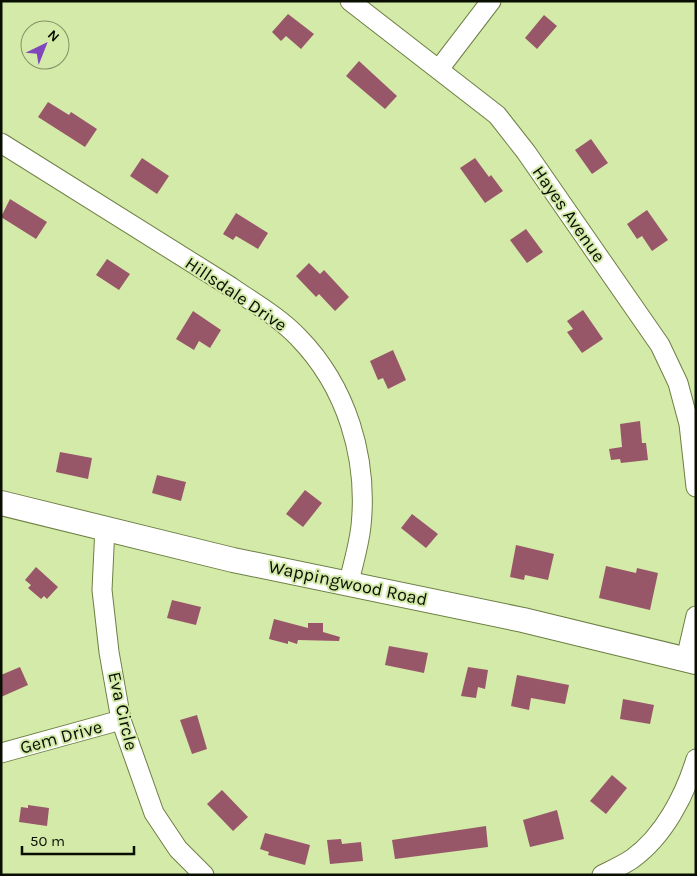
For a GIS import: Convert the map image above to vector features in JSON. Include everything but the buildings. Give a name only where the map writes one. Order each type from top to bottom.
[{"type":"main road","name":"Wappingwood Road","points":[[1,503],[105,527],[233,560],[349,582],[523,620],[691,661]]},
{"type":"street","name":"Hayes Avenue","points":[[350,1],[497,115],[526,152],[660,345],[678,383],[689,424],[696,487]]},
{"type":"street","points":[[439,69],[492,1]]},
{"type":"street","name":"Hillsdale Drive","points":[[1,143],[231,287],[267,311],[298,337],[325,372],[348,413],[359,454],[363,500],[361,528],[349,582]]},
{"type":"street","name":"Eva Circle","points":[[105,527],[102,590],[109,652],[121,720],[154,813],[178,849],[204,875]]},
{"type":"street","points":[[691,661],[696,616]]},
{"type":"street","name":"Gem Drive","points":[[1,753],[121,720]]},
{"type":"street","points":[[602,875],[633,858],[662,828],[686,790],[696,759]]}]
